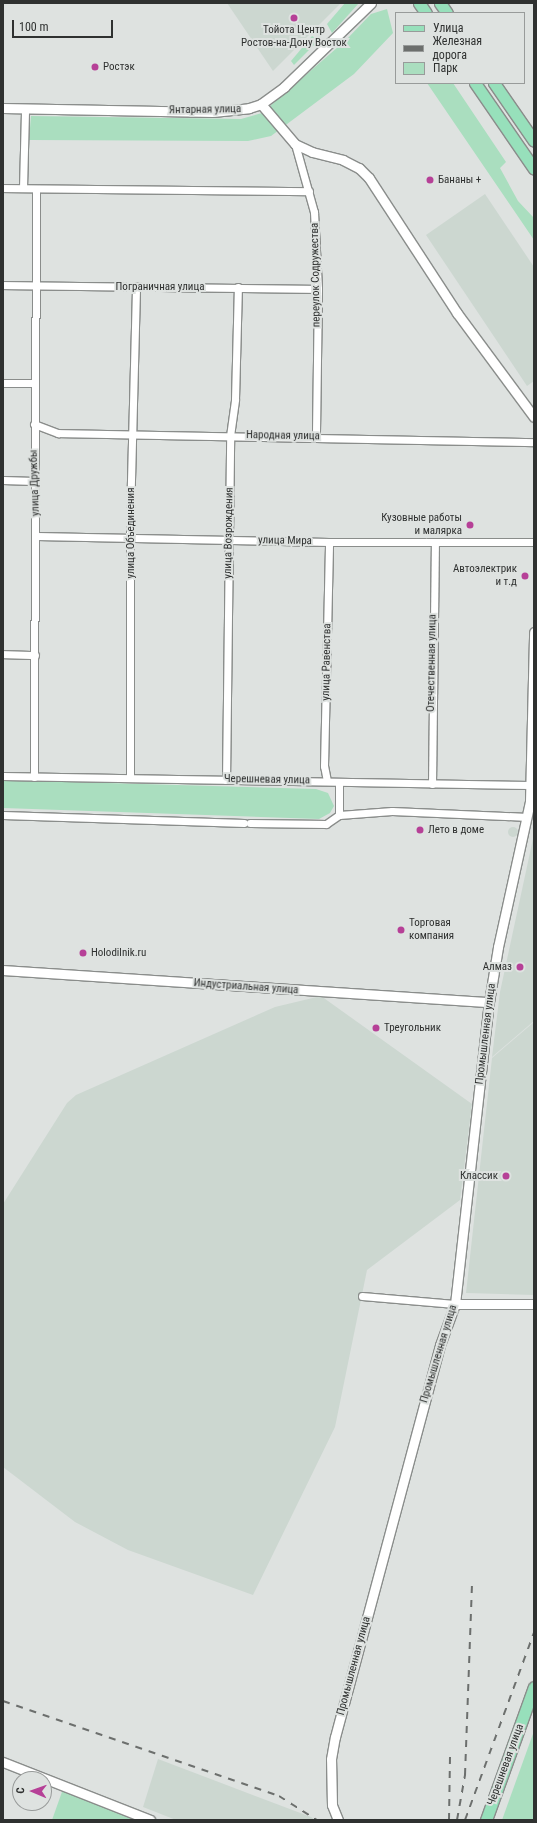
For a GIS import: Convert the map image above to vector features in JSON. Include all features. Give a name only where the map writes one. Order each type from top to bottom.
[{"type":"main road","points":[[433,3],[439,12]]},
{"type":"main road","points":[[440,3],[446,12]]},
{"type":"main road","points":[[476,84],[534,169]]},
{"type":"main road","points":[[495,84],[534,141]]},
{"type":"main road","name":"Черешневая улица","points":[[486,1820],[534,1687]]},
{"type":"street","name":"Янтарная улица","points":[[3,108],[213,112],[249,108],[261,104],[284,87],[370,4]]},
{"type":"street","name":"переулок Содружества","points":[[261,104],[295,144],[314,212],[318,288],[316,437]]},
{"type":"street","points":[[23,188],[25,109]]},
{"type":"street","points":[[295,144],[312,152],[342,160],[359,168],[369,178],[458,313],[534,417]]},
{"type":"street","points":[[3,188],[309,191]]},
{"type":"street","name":"улица Дружбы","points":[[34,777],[37,536],[34,481],[36,188]]},
{"type":"street","name":"Пограничная улица","points":[[3,285],[318,288]]},
{"type":"street","name":"улица Объединения","points":[[130,778],[132,434],[136,287]]},
{"type":"street","name":"улица Возрождения","points":[[226,780],[230,436],[235,399],[238,287]]},
{"type":"street","points":[[3,383],[34,383]]},
{"type":"street","name":"Народная улица","points":[[34,424],[58,432],[534,442]]},
{"type":"street","points":[[3,480],[34,481]]},
{"type":"street","name":"улица Мира","points":[[37,536],[329,542],[534,542]]},
{"type":"street","name":"улица Равенства","points":[[327,781],[324,766],[329,542]]},
{"type":"street","name":"Отечественная улица","points":[[432,784],[435,542]]},
{"type":"street","name":"Промышленная улица","points":[[338,1820],[332,1805],[331,1759],[335,1737],[440,1345],[455,1304],[489,1002],[498,947],[527,817],[531,784],[534,632]]},
{"type":"street","points":[[3,654],[36,655]]},
{"type":"street","name":"Черешневая улица","points":[[3,776],[432,784],[531,784]]},
{"type":"street","points":[[339,782],[339,816]]},
{"type":"street","points":[[3,815],[247,823],[326,824],[339,816],[418,812],[527,817]]},
{"type":"street","name":"Индустриальная улица","points":[[3,970],[489,1002]]},
{"type":"street","points":[[3,973],[28,971]]},
{"type":"street","points":[[362,1296],[455,1304],[534,1304]]},
{"type":"street","points":[[3,1762],[150,1820]]},
{"type":"shaded area","points":[[227,3],[341,3],[273,71]]},
{"type":"shaded area","points":[[485,194],[534,267],[534,381],[527,386],[426,235]]},
{"type":"shaded area","points":[[513,827],[518,832],[513,837],[508,832]]},
{"type":"shaded area","name":"Алмаз","points":[[534,834],[534,1021],[492,1057],[500,992]]},
{"type":"shaded area","points":[[321,996],[472,1104],[460,1200],[367,1270],[335,1427],[253,1595],[128,1550],[75,1522],[3,1467],[3,1204],[67,1103],[76,1095],[275,1007]]},
{"type":"shaded area","name":"Классик","points":[[534,1022],[534,1295],[466,1293],[492,1058]]},
{"type":"shaded area","points":[[158,1759],[311,1817],[315,1820],[176,1820],[143,1807]]},
{"type":"green space","points":[[345,3],[359,3],[332,33],[327,24]]},
{"type":"green space","points":[[387,9],[393,33],[354,74],[271,136],[248,141],[29,140],[31,116],[241,119],[262,113],[346,40],[371,14]]},
{"type":"green space","points":[[312,36],[319,40],[294,65],[291,61]]},
{"type":"green space","points":[[428,84],[454,84],[506,162],[500,168],[518,201],[534,218],[534,240]]},
{"type":"green space","points":[[3,780],[316,789],[328,793],[334,806],[330,813],[319,819],[3,808]]},
{"type":"green space","points":[[534,1731],[534,1820],[502,1820]]},
{"type":"green space","points":[[63,1789],[144,1820],[52,1820]]},
{"type":"railway","points":[[457,1820],[465,1775],[472,1585]]},
{"type":"railway","points":[[465,1820],[534,1632]]},
{"type":"railway","points":[[3,1701],[279,1796],[317,1820]]},
{"type":"railway","points":[[449,1820],[450,1756]]},
{"type":"place","name":"Тойота Центр Ростов-на-Дону Восток","points":[[294,18]]},
{"type":"place","name":"Ростэк","points":[[95,67]]},
{"type":"place","name":"Бананы +","points":[[430,180]]},
{"type":"place","name":"Кузовные работы и малярка","points":[[470,525]]},
{"type":"place","name":"Автоэлектрик и т.д","points":[[525,576]]},
{"type":"place","name":"Лето в доме","points":[[420,830]]},
{"type":"place","name":"Торговая компания","points":[[401,930]]},
{"type":"place","name":"Holodilnik.ru","points":[[83,953]]},
{"type":"place","name":"Алмаз","points":[[520,967]]},
{"type":"place","name":"Треугольник","points":[[376,1028]]},
{"type":"place","name":"Классик","points":[[506,1176]]}]
